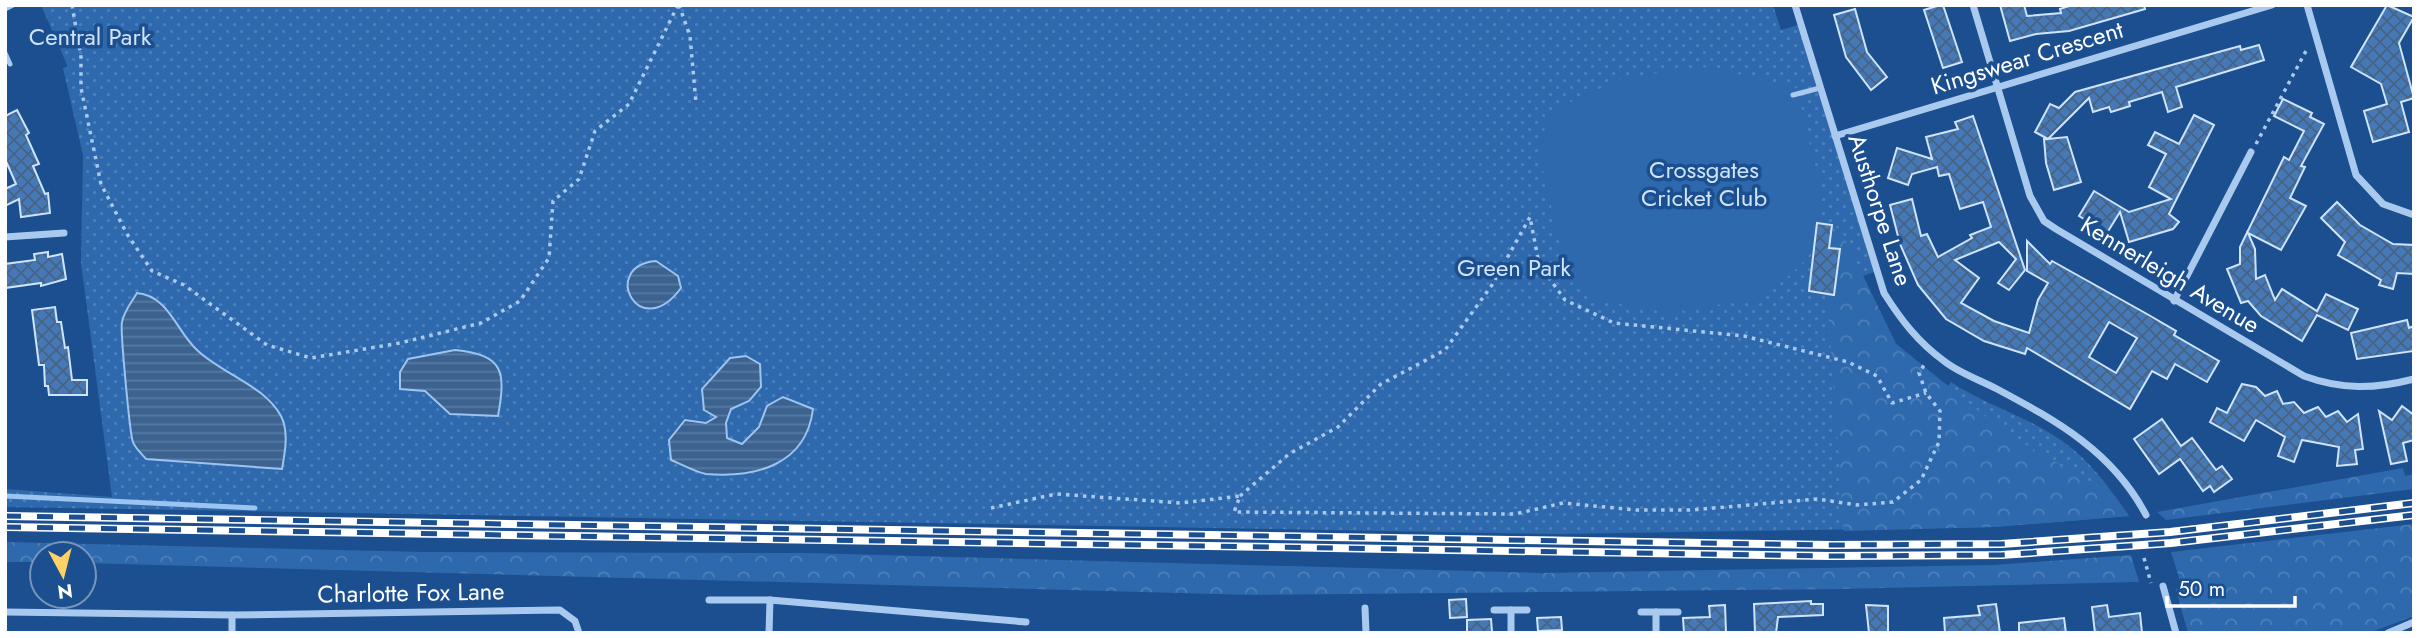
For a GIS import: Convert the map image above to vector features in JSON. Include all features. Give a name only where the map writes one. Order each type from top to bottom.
[{"type":"street","name":"Austhorpe Lane","points":[[1795,5],[1884,293],[1908,330],[1946,363],[2036,409],[2088,442],[2118,471],[2146,515]]},
{"type":"street","name":"Kennerleigh Avenue","points":[[1973,5],[2029,196],[2044,220],[2174,301],[2315,380],[2364,388],[2414,379]]},
{"type":"street","name":"Kingswear Crescent","points":[[1835,135],[2272,5]]},
{"type":"street","points":[[2307,5],[2356,175],[2383,204],[2414,215]]},
{"type":"street","points":[[2174,301],[2251,152]]},
{"type":"street","points":[[5,237],[64,233]]},
{"type":"street","points":[[2163,586],[2176,633]]},
{"type":"street","points":[[709,600],[770,600],[1026,622]]},
{"type":"street","points":[[769,633],[770,600]]},
{"type":"street","points":[[1365,608],[1366,633]]},
{"type":"street","name":"Charlotte Fox Lane","points":[[5,612],[232,615],[560,610],[575,621],[579,633]]},
{"type":"street","points":[[1494,610],[1527,610]]},
{"type":"street","points":[[1511,610],[1511,633]]},
{"type":"street","points":[[1641,612],[1678,612]]},
{"type":"street","points":[[1656,612],[1656,633]]},
{"type":"street","points":[[232,615],[232,633]]},
{"type":"street","points":[[2388,633],[2414,622]]},
{"type":"lane","points":[[5,9],[13,5]]},
{"type":"lane","points":[[5,53],[10,64]]},
{"type":"lane","points":[[1793,95],[1820,88]]},
{"type":"path","points":[[72,5],[81,57],[81,88],[101,184],[127,234],[152,271],[184,285],[267,345],[311,358],[400,343],[481,323],[520,301],[549,258],[554,201],[579,179],[595,131],[629,104],[679,5]]},
{"type":"path","points":[[187,5],[224,5]]},
{"type":"path","points":[[679,5],[690,36],[696,103]]},
{"type":"path","points":[[2251,152],[2315,34]]},
{"type":"path","points":[[1926,393],[1892,403],[1877,376],[1848,362],[1744,336],[1614,323],[1564,300],[1539,264],[1530,217],[1492,285],[1445,350],[1381,384],[1338,427],[1289,454],[1240,496],[1234,512],[1515,514],[1563,503],[1636,510],[1677,510],[1817,499],[1857,505],[1893,502],[1921,480],[1939,443],[1940,411],[1926,393],[1919,373],[1934,352]]},
{"type":"path","points":[[991,508],[1056,494],[1181,503],[1240,496]]},
{"type":"path","points":[[2144,558],[2152,586]]},
{"type":"green space","name":"Green Park","points":[[41,5],[1773,5],[1781,30],[1801,24],[1877,271],[1863,276],[1896,344],[1948,386],[1951,382],[2043,429],[2067,445],[2097,473],[2129,516],[1994,527],[1559,534],[5,507],[5,489],[112,497],[81,263],[83,155],[63,68],[68,67]]},
{"type":"green space","name":"Crossgates Cricket Club","points":[[1708,67],[1797,88],[1818,180],[1823,226],[1807,259],[1765,297],[1669,313],[1602,301],[1568,280],[1538,148],[1551,111],[1626,77]]},
{"type":"green space","points":[[1840,228],[1896,344],[2007,434],[2115,496],[2129,516],[1994,527],[1844,531],[1827,297],[1831,229]]},
{"type":"green space","points":[[2403,468],[2405,476],[2414,474],[2414,489],[2166,520],[2157,512]]},
{"type":"green space","points":[[2414,524],[2414,616],[2369,633],[2188,633],[2176,590],[2181,584],[2171,552]]},
{"type":"green space","points":[[5,542],[28,543],[28,562],[5,562]]},
{"type":"green space","points":[[98,544],[424,552],[806,553],[1542,573],[1993,565],[2131,555],[2139,582],[1840,589],[1251,595],[98,563]]},
{"type":"shaded area","points":[[656,261],[678,276],[681,288],[666,303],[651,309],[640,306],[631,298],[628,287],[630,275],[639,266]]},
{"type":"shaded area","points":[[137,293],[157,300],[197,350],[254,388],[274,405],[285,429],[282,469],[146,459],[137,449],[133,442],[130,422],[122,322]]},
{"type":"shaded area","points":[[455,350],[484,356],[498,368],[502,387],[498,416],[450,414],[425,391],[400,389],[400,372],[408,359]]},
{"type":"shaded area","points":[[746,356],[760,364],[761,387],[749,401],[731,409],[726,423],[727,438],[742,444],[759,427],[767,406],[783,397],[813,409],[808,428],[800,443],[776,464],[743,473],[706,474],[671,460],[669,440],[685,420],[706,423],[716,417],[704,410],[702,389],[730,358]]},
{"type":"building","points":[[1943,5],[1962,62],[1943,68],[1924,10]]},
{"type":"building","points":[[2000,5],[2024,5],[2027,16],[2061,13],[2060,9],[2072,5],[2144,5],[2145,9],[2069,31],[2036,34],[2010,41]]},
{"type":"building","points":[[2387,5],[2414,17],[2399,43],[2414,98],[2401,102],[2409,132],[2373,142],[2364,111],[2387,104],[2381,84],[2351,67]]},
{"type":"building","points":[[1855,9],[1867,52],[1887,77],[1871,90],[1846,57],[1834,15]]},
{"type":"building","points":[[2259,45],[2264,60],[2176,87],[2182,107],[2168,112],[2162,92],[2129,102],[2130,106],[2111,112],[2109,107],[2093,112],[2089,98],[2048,139],[2035,132],[2050,104],[2059,108],[2075,92],[2240,46],[2241,50]]},
{"type":"building","points":[[2283,99],[2312,113],[2310,117],[2324,124],[2301,166],[2305,167],[2290,198],[2306,206],[2281,250],[2248,233],[2255,249],[2256,279],[2265,275],[2275,300],[2282,289],[2317,311],[2326,294],[2358,309],[2348,330],[2317,315],[2302,341],[2261,316],[2248,301],[2241,303],[2227,269],[2240,264],[2240,247],[2284,157],[2289,160],[2304,131],[2274,116]]},
{"type":"building","points":[[17,110],[29,133],[26,135],[39,164],[33,166],[45,194],[48,193],[50,213],[21,217],[19,199],[5,206],[5,189],[16,184],[5,159],[5,116]]},
{"type":"building","points":[[2194,115],[2214,125],[2169,214],[2179,222],[2173,229],[2129,242],[2120,212],[2107,233],[2079,216],[2094,191],[2129,212],[2171,199],[2149,187],[2166,154],[2148,145],[2155,132],[2179,144]]},
{"type":"building","points":[[1973,116],[2025,270],[2009,290],[1998,283],[2016,259],[1999,242],[1955,260],[1979,278],[1961,303],[1994,321],[2029,333],[2038,300],[2048,283],[2027,271],[2027,241],[2050,264],[2052,261],[2147,314],[2176,331],[2174,335],[2219,361],[2207,382],[2175,364],[2167,379],[2152,371],[2130,409],[2027,348],[2025,354],[1984,341],[1946,319],[1918,285],[1900,244],[1890,205],[1912,199],[1921,236],[1927,234],[1938,257],[1972,238],[1970,235],[1991,227],[1983,202],[1960,209],[1949,174],[1939,176],[1937,167],[1912,174],[1908,185],[1888,178],[1897,148],[1932,159],[1926,137],[1958,129],[1955,122]],"holes":[[[2109,322],[2137,338],[2116,373],[2089,357]]]},
{"type":"building","points":[[2067,137],[2081,182],[2054,190],[2046,163],[2044,139]]},
{"type":"building","points":[[2337,202],[2360,225],[2393,244],[2414,245],[2414,274],[2397,273],[2393,289],[2379,285],[2381,280],[2338,255],[2345,242],[2321,218]]},
{"type":"building","points":[[1817,223],[1832,225],[1829,248],[1840,249],[1834,295],[1809,291]]},
{"type":"building","points":[[48,252],[48,257],[62,254],[66,279],[41,286],[41,283],[5,288],[5,264],[35,260],[34,254]]},
{"type":"building","points":[[55,307],[57,322],[61,322],[65,348],[68,347],[72,380],[87,380],[87,395],[49,395],[48,386],[45,386],[44,365],[39,365],[32,310]]},
{"type":"building","points":[[2407,320],[2409,328],[2414,326],[2414,351],[2357,359],[2351,333]]},
{"type":"building","points":[[2242,384],[2256,387],[2265,396],[2277,391],[2283,404],[2294,402],[2304,413],[2318,407],[2326,417],[2338,411],[2347,422],[2358,414],[2363,449],[2355,450],[2357,464],[2337,466],[2339,447],[2302,440],[2294,462],[2278,456],[2285,437],[2256,420],[2244,441],[2210,422],[2217,408],[2227,413]]},
{"type":"building","points":[[2402,406],[2414,415],[2414,440],[2403,443],[2407,461],[2391,464],[2379,411],[2392,420]]},
{"type":"building","points":[[2162,419],[2181,446],[2192,438],[2216,470],[2222,466],[2232,479],[2214,492],[2210,486],[2203,491],[2180,459],[2159,474],[2134,439]]},
{"type":"building","points":[[1466,599],[1467,617],[1450,618],[1449,600]]},
{"type":"building","points":[[1811,601],[1811,604],[1823,604],[1823,615],[1778,617],[1776,633],[1755,633],[1754,604]]},
{"type":"building","points":[[1996,604],[2000,633],[1945,633],[1944,618],[1980,615],[1978,606]]},
{"type":"building","points":[[1725,605],[1726,633],[1684,633],[1683,618],[1710,617],[1709,606]]},
{"type":"building","points":[[1866,605],[1888,606],[1888,633],[1869,633]]},
{"type":"building","points":[[2107,605],[2109,617],[2140,613],[2142,633],[2095,633],[2092,607]]},
{"type":"building","points":[[1561,617],[1562,630],[1538,631],[1537,618]]},
{"type":"building","points":[[2064,618],[2066,633],[2019,633],[2019,623]]},
{"type":"building","points":[[1491,619],[1492,632],[1467,633],[1467,620]]},
{"type":"waterway","points":[[5,496],[255,508]]},
{"type":"railway","points":[[5,516],[1831,545],[2001,544],[2170,532],[2414,503]]},
{"type":"railway","points":[[5,527],[1831,556],[2001,555],[2171,543],[2414,515]]},
{"type":"park label","name":"Central Park","points":[[90,37]]}]
